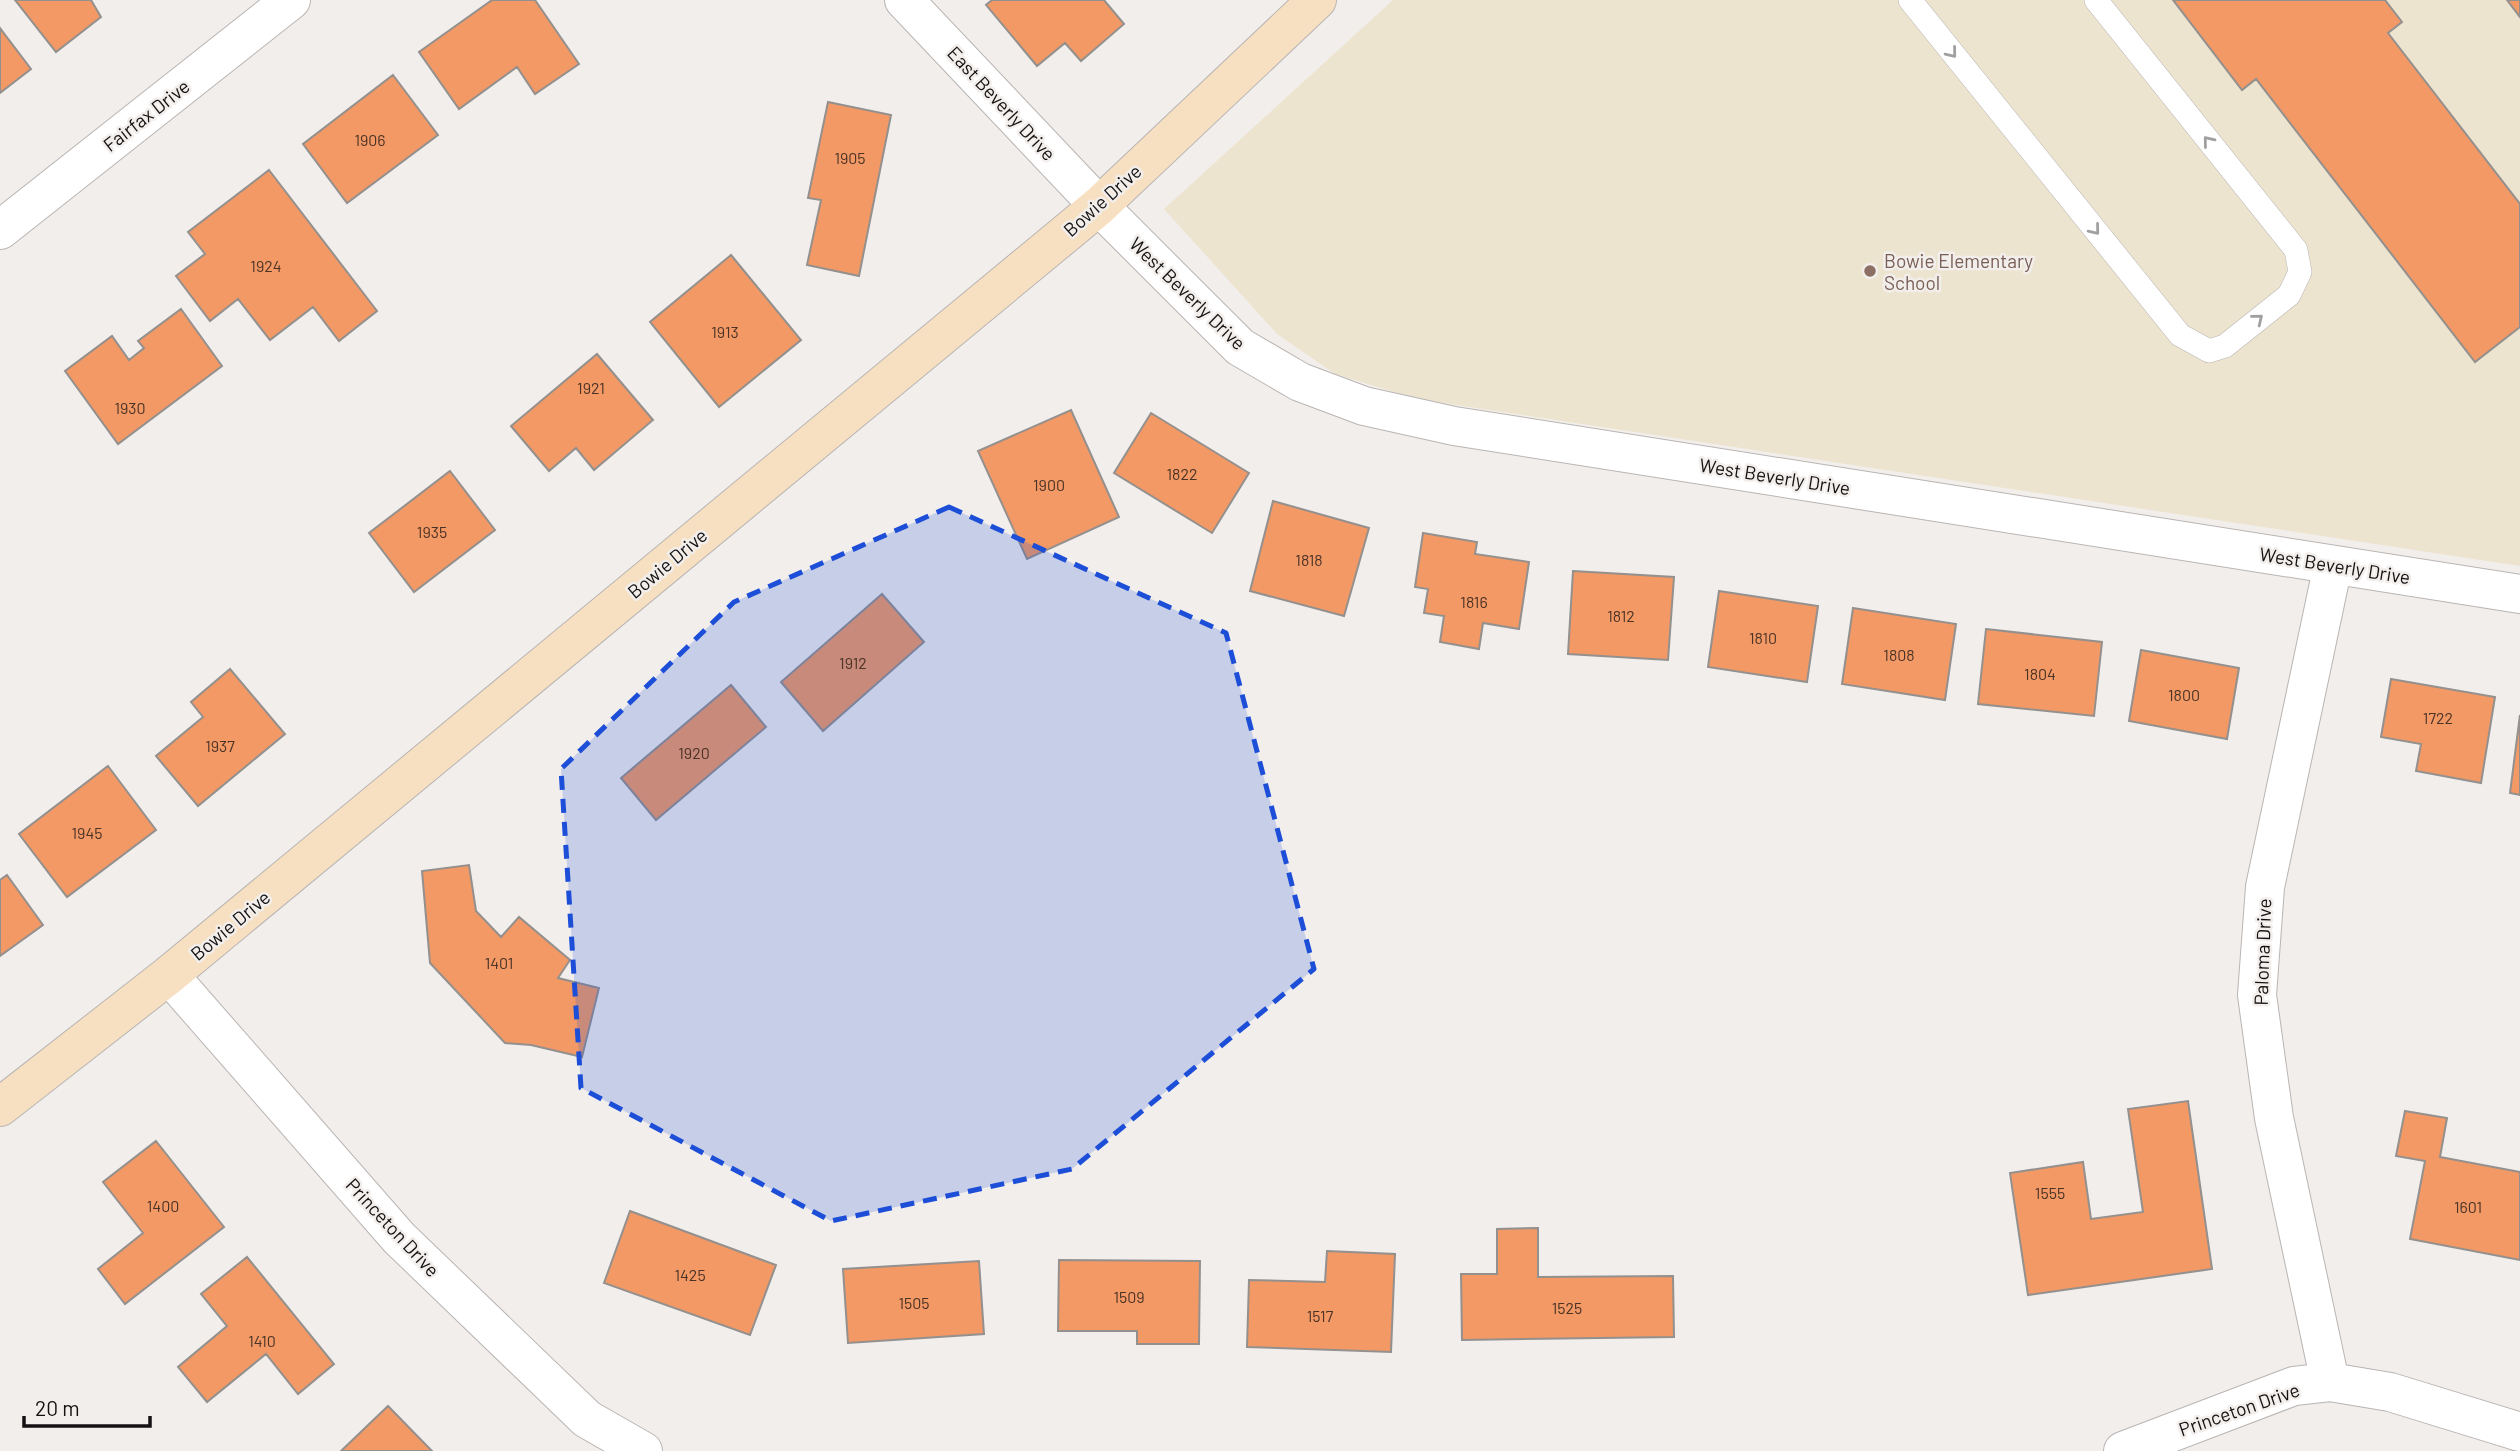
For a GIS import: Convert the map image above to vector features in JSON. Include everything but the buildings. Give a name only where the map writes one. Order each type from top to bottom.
[{"type":"street","name":"Fairfax Drive","points":[[0,230],[291,0]]},
{"type":"street","name":"East Beverly Drive","points":[[904,0],[1099,206]]},
{"type":"street","name":"Bowie Drive","points":[[0,1107],[169,975],[1099,206],[1317,0]]},
{"type":"street","name":"West Beverly Drive","points":[[1099,206],[1240,347],[1300,382],[1364,406],[1468,428],[2520,594]]},
{"type":"street","name":"Paloma Drive","points":[[2330,1382],[2274,1118],[2257,995],[2265,887],[2333,565]]},
{"type":"street","name":"Princeton Drive","points":[[169,975],[399,1238],[587,1419],[643,1451]]},
{"type":"street","name":"Princeton Drive","points":[[2123,1451],[2294,1386],[2330,1382],[2390,1392],[2520,1432]]},
{"type":"lane","points":[[1910,0],[2180,335],[2209,351],[2225,346],[2289,295],[2300,272],[2296,250],[2096,0]]},
{"type":"highlighted area","points":[[949,507],[1226,633],[1314,969],[1072,1169],[831,1221],[581,1088],[561,769],[734,602]]},
{"type":"shaded area","name":"Bowie Elementary School","points":[[1393,0],[2520,0],[2520,566],[1417,399],[1335,374],[1277,334],[1164,209]]},
{"type":"place","name":"Bowie Elementary School","points":[[1870,271]]}]
